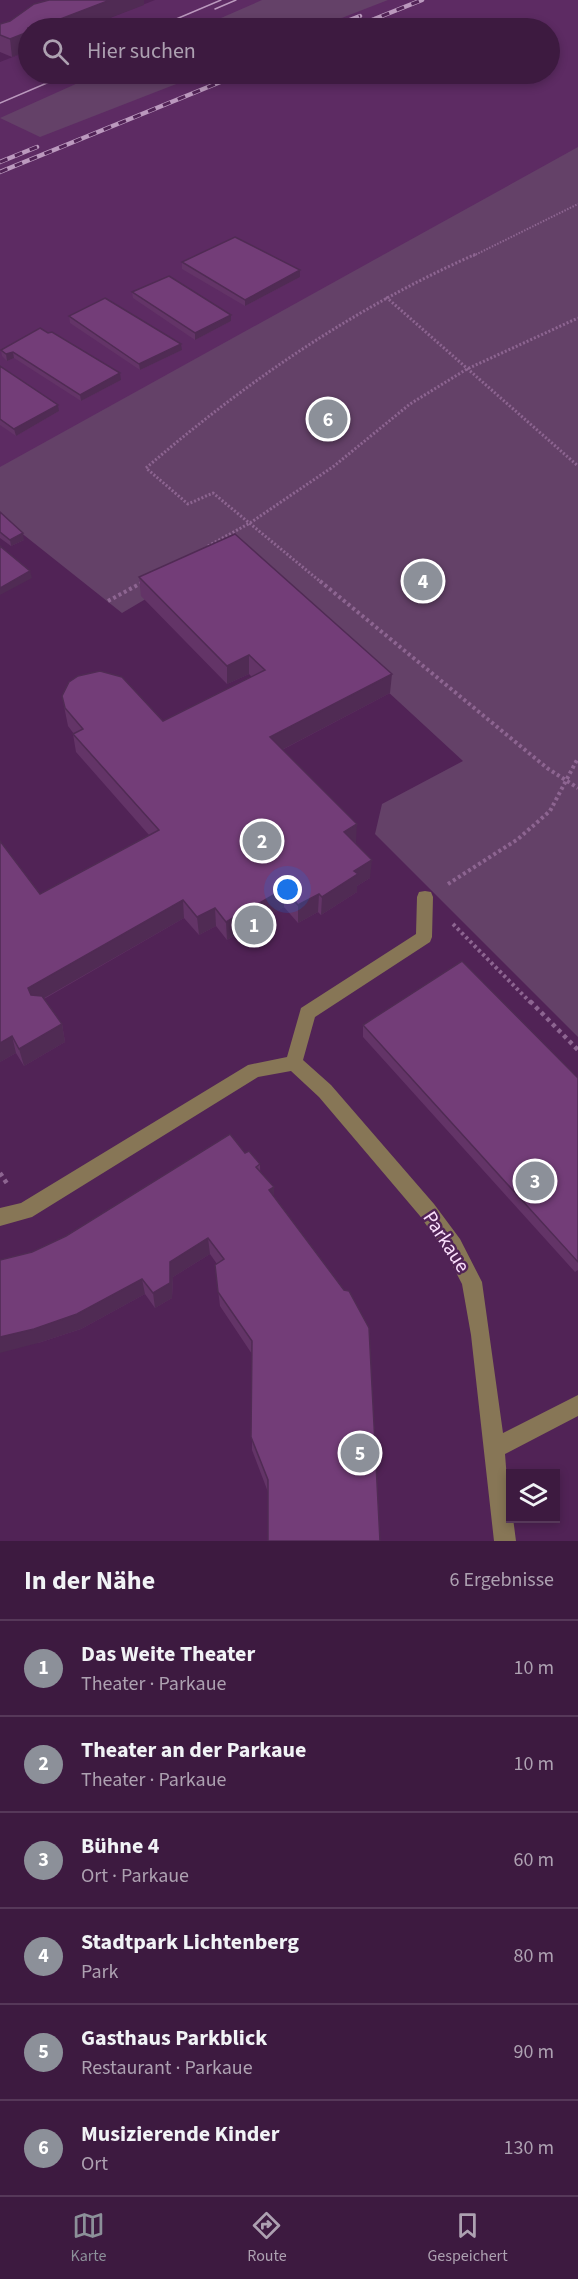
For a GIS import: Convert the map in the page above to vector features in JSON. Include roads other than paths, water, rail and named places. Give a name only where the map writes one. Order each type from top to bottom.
[{"type":"street","points":[[0,1217],[25,1211],[254,1070],[294,1063],[307,1013],[424,937],[425,897]]},
{"type":"street","name":"Parkaue","points":[[294,1063],[325,1091],[427,1210],[453,1245],[471,1282],[495,1448],[505,1541]]},
{"type":"street","points":[[495,1448],[578,1405]]},
{"type":"tram line","points":[[179,18],[221,0]]},
{"type":"tram line","points":[[215,9],[236,0]]},
{"type":"tram line","points":[[0,103],[45,84]]},
{"type":"railway","points":[[377,18],[422,0]]},
{"type":"railway","points":[[355,18],[360,16]]},
{"type":"railway","points":[[0,172],[216,84]]},
{"type":"railway","points":[[0,162],[37,147]]},
{"type":"place","name":"Musizierende Kinder","points":[[328,419]]},
{"type":"place","name":"Stadtpark Lichtenberg","points":[[423,581]]},
{"type":"place","name":"Theater an der Parkaue","points":[[262,841]]},
{"type":"place","name":"Das Weite Theater","points":[[254,925]]},
{"type":"place","name":"Bühne 4","points":[[535,1181]]},
{"type":"place","name":"Gasthaus Parkblick","points":[[360,1453]]}]
